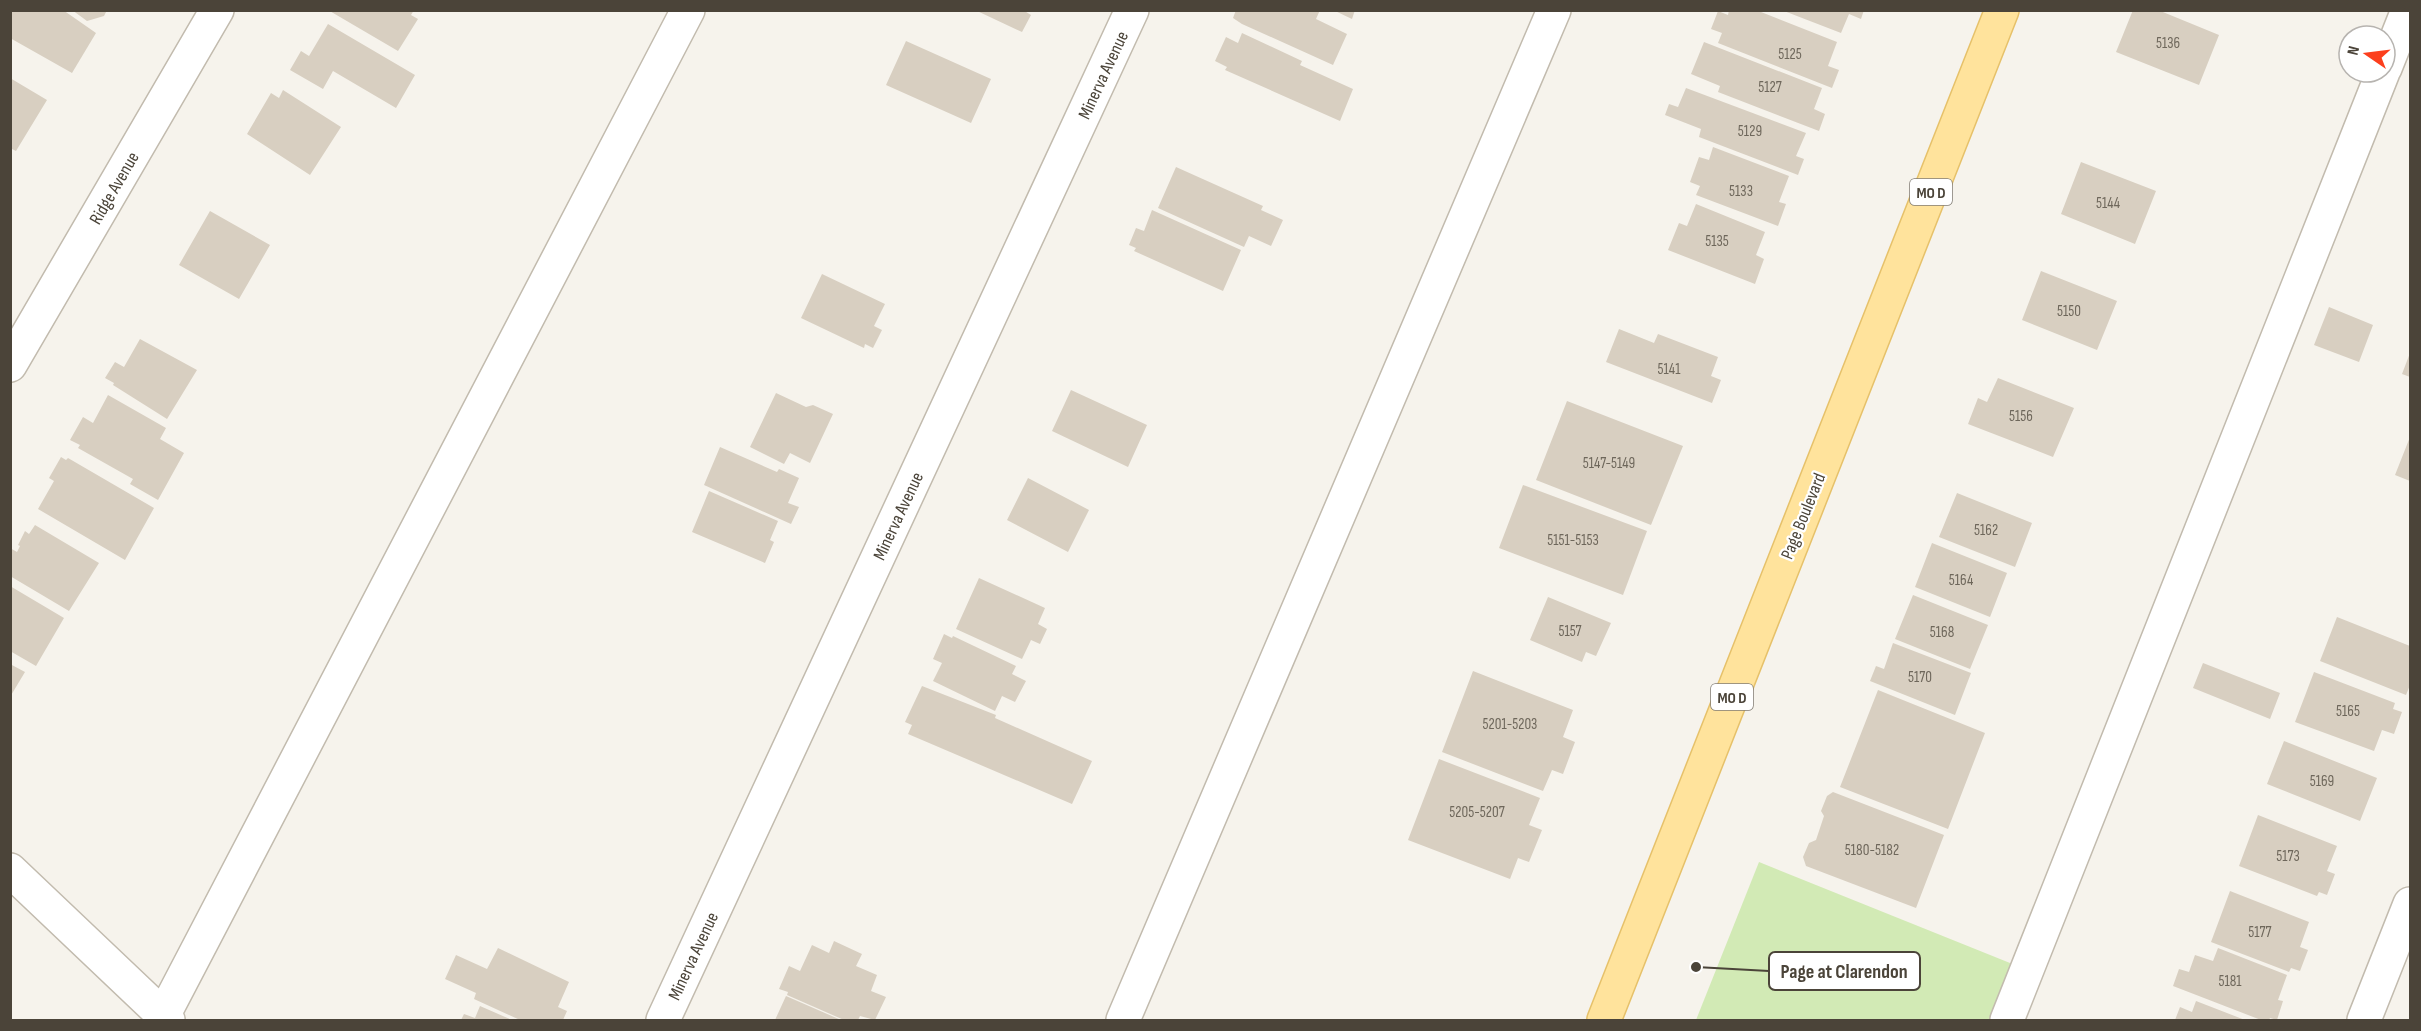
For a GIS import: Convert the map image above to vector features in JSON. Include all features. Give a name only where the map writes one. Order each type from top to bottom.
[{"type":"main road","name":"Page Boulevard","points":[[1604,1020],[2002,10]]},
{"type":"street","name":"Ridge Avenue","points":[[10,365],[217,10]]},
{"type":"street","points":[[10,870],[166,1018],[688,10]]},
{"type":"street","name":"Minerva Avenue","points":[[663,1020],[1132,10]]},
{"type":"street","points":[[1123,1020],[1554,10]]},
{"type":"street","points":[[2397,38],[2408,10]]},
{"type":"street","points":[[2007,1020],[2378,84]]},
{"type":"street","points":[[2364,1020],[2410,904]]},
{"type":"green space","points":[[1759,862],[2015,965],[1992,1020],[1696,1020]]},
{"type":"building","points":[[11,10],[63,10],[96,33],[72,73],[10,38]]},
{"type":"building","points":[[72,10],[107,10],[104,16],[87,21]]},
{"type":"building","points":[[328,10],[414,10],[411,15],[418,19],[398,51]]},
{"type":"building","points":[[975,10],[1023,10],[1031,15],[1022,32]]},
{"type":"building","points":[[1236,10],[1320,10],[1316,19],[1347,34],[1333,65],[1242,24],[1233,18]]},
{"type":"building","points":[[1333,10],[1355,10],[1352,19]]},
{"type":"building","points":[[1729,10],[1756,10],[1837,42],[1828,66],[1839,70],[1832,88],[1718,43],[1722,33],[1711,29],[1718,11],[1728,15]]},
{"type":"building","points":[[1864,10],[1861,19],[1849,14],[1841,33],[1784,11]]},
{"type":"building","points":[[2133,10],[2158,10],[2219,35],[2199,85],[2116,52]]},
{"type":"building","points":[[328,24],[415,75],[396,108],[333,71],[323,89],[290,70],[301,51],[309,56]]},
{"type":"building","points":[[1242,33],[1302,61],[1300,65],[1353,89],[1340,121],[1225,70],[1227,67],[1215,61],[1226,37],[1238,43]]},
{"type":"building","points":[[906,41],[991,79],[971,123],[886,85]]},
{"type":"building","points":[[1704,42],[1822,88],[1814,109],[1825,114],[1819,131],[1718,92],[1720,86],[1691,74]]},
{"type":"building","points":[[10,78],[47,100],[16,151],[10,148]]},
{"type":"building","points":[[1686,88],[1806,133],[1796,156],[1804,159],[1798,175],[1699,137],[1701,129],[1665,115],[1669,104],[1678,107]]},
{"type":"building","points":[[283,90],[341,127],[310,175],[247,134],[271,93],[279,98]]},
{"type":"building","points":[[1713,147],[1789,176],[1779,202],[1786,204],[1778,226],[1696,195],[1700,186],[1690,182],[1699,157],[1709,160]]},
{"type":"building","points":[[2081,162],[2156,191],[2135,244],[2061,214]]},
{"type":"building","points":[[1176,167],[1263,206],[1261,210],[1283,220],[1271,246],[1249,236],[1244,247],[1158,208]]},
{"type":"building","points":[[1696,204],[1765,232],[1756,255],[1764,259],[1755,284],[1668,250],[1679,223],[1687,226]]},
{"type":"building","points":[[1152,210],[1241,250],[1223,291],[1134,251],[1136,248],[1129,245],[1136,228],[1144,231]]},
{"type":"building","points":[[210,211],[270,245],[239,299],[179,265]]},
{"type":"building","points":[[2041,271],[2117,301],[2097,350],[2022,320]]},
{"type":"building","points":[[822,274],[885,304],[874,326],[882,330],[873,348],[865,344],[864,348],[801,318]]},
{"type":"building","points":[[2329,307],[2373,325],[2359,362],[2314,345]]},
{"type":"building","points":[[1619,329],[1654,343],[1658,334],[1718,357],[1711,376],[1721,380],[1712,403],[1606,362]]},
{"type":"building","points":[[140,339],[197,370],[167,419],[105,378],[115,362],[124,367]]},
{"type":"building","points":[[2410,353],[2410,377],[2402,374]]},
{"type":"building","points":[[1998,378],[2074,408],[2053,457],[1968,424],[1978,398],[1987,402]]},
{"type":"building","points":[[1071,390],[1147,425],[1128,467],[1052,431]]},
{"type":"building","points":[[776,393],[806,407],[813,405],[833,414],[810,463],[790,453],[784,464],[750,447]]},
{"type":"building","points":[[108,395],[166,428],[160,439],[184,453],[158,500],[130,484],[133,479],[78,448],[80,445],[70,440],[83,417],[93,423]]},
{"type":"building","points":[[1567,401],[1683,446],[1651,525],[1536,480]]},
{"type":"building","points":[[2410,437],[2410,481],[2395,475]]},
{"type":"building","points":[[720,447],[777,472],[779,469],[799,478],[788,503],[799,507],[791,524],[704,485]]},
{"type":"building","points":[[61,457],[66,460],[68,458],[154,508],[125,560],[38,509],[54,481],[49,478]]},
{"type":"building","points":[[1028,478],[1089,510],[1068,552],[1007,520]]},
{"type":"building","points":[[1523,485],[1647,531],[1623,595],[1499,548]]},
{"type":"building","points":[[709,491],[778,521],[770,540],[774,542],[765,563],[692,532]]},
{"type":"building","points":[[1957,493],[2032,523],[2015,567],[1939,537]]},
{"type":"building","points":[[35,525],[99,563],[69,611],[10,576],[10,548],[17,552],[25,531],[29,534]]},
{"type":"building","points":[[1932,543],[2007,573],[1990,617],[1915,587]]},
{"type":"building","points":[[979,578],[1045,608],[1038,624],[1047,629],[1040,644],[1031,640],[1022,659],[956,629]]},
{"type":"building","points":[[10,586],[64,618],[36,666],[10,651]]},
{"type":"building","points":[[1913,595],[1988,625],[1970,669],[1895,639]]},
{"type":"building","points":[[1548,597],[1611,623],[1596,656],[1586,652],[1582,662],[1530,640]]},
{"type":"building","points":[[2337,617],[2410,646],[2410,685],[2406,695],[2320,661]]},
{"type":"building","points":[[944,634],[952,638],[953,636],[1016,666],[1012,674],[1026,681],[1015,702],[1002,696],[995,711],[933,681],[942,663],[933,659]]},
{"type":"building","points":[[1893,643],[1971,673],[1955,715],[1870,681],[1876,666],[1884,669]]},
{"type":"building","points":[[2203,663],[2280,693],[2270,719],[2193,688]]},
{"type":"building","points":[[10,664],[25,672],[10,697]]},
{"type":"building","points":[[1473,671],[1573,710],[1563,737],[1575,742],[1563,774],[1552,770],[1543,791],[1442,752]]},
{"type":"building","points":[[2314,672],[2395,703],[2393,709],[2402,712],[2394,734],[2382,730],[2374,751],[2295,722]]},
{"type":"building","points":[[922,686],[996,715],[995,718],[1092,761],[1072,804],[908,734],[912,725],[905,722]]},
{"type":"building","points":[[1878,690],[1985,733],[1948,829],[1840,787]]},
{"type":"building","points":[[2284,741],[2377,778],[2360,821],[2267,784]]},
{"type":"building","points":[[1439,759],[1540,798],[1529,825],[1542,830],[1529,862],[1518,858],[1510,879],[1408,840]]},
{"type":"building","points":[[1833,792],[1944,835],[1916,908],[1806,866],[1803,857],[1809,843],[1816,840],[1824,816],[1821,811],[1827,796]]},
{"type":"building","points":[[2258,815],[2337,846],[2327,871],[2335,874],[2327,895],[2319,892],[2317,896],[2239,866]]},
{"type":"building","points":[[2230,891],[2309,922],[2300,947],[2308,950],[2300,971],[2291,968],[2289,972],[2211,942]]},
{"type":"building","points":[[834,941],[862,954],[856,966],[877,975],[871,991],[886,997],[875,1020],[860,1016],[858,1020],[844,1020],[787,995],[788,992],[779,989],[789,966],[800,971],[812,945],[829,953]]},
{"type":"building","points":[[498,948],[569,982],[558,1007],[567,1011],[563,1020],[520,1020],[474,999],[476,993],[445,979],[456,955],[487,969]]},
{"type":"building","points":[[2218,948],[2287,975],[2278,1000],[2283,1001],[2277,1020],[2270,1018],[2261,1020],[2173,986],[2179,969],[2189,972],[2195,955],[2213,961]]},
{"type":"building","points":[[786,996],[841,1020],[775,1020]]},
{"type":"building","points":[[2196,1001],[2245,1020],[2175,1020],[2180,1007],[2192,1012]]},
{"type":"building","points":[[480,1006],[512,1020],[461,1020],[464,1014],[475,1018]]},
{"type":"place","name":"Page at Clarendon","points":[[1696,967]]}]
